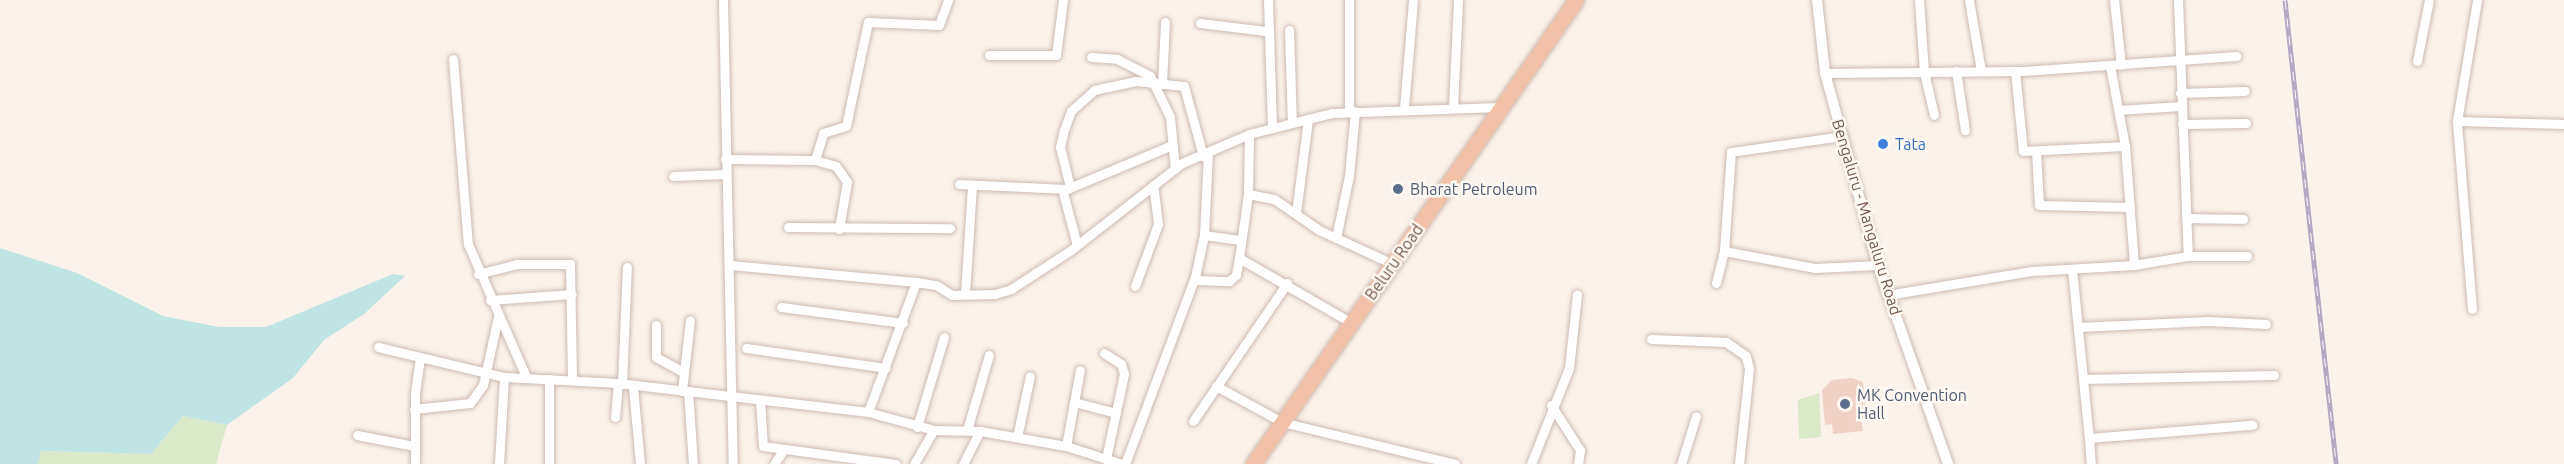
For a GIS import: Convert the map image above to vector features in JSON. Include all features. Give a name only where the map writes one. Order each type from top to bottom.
[{"type":"highway","name":"Beluru Road","points":[[1253,464],[1393,264],[1499,106],[1576,0]]},
{"type":"street","points":[[723,0],[725,159],[730,265],[729,398],[733,464]]},
{"type":"street","points":[[815,160],[823,133],[846,126],[867,22],[939,25],[948,0]]},
{"type":"street","points":[[989,55],[1056,55],[1063,0]]},
{"type":"street","points":[[1268,0],[1266,31],[1272,128]]},
{"type":"street","points":[[1336,238],[1349,176],[1352,111],[1349,0]]},
{"type":"street","points":[[1404,108],[1413,0]]},
{"type":"street","points":[[1453,107],[1458,0]]},
{"type":"street","name":"Bengaluru - Mangaluru Road","points":[[1817,0],[1825,73],[1878,265],[1948,464]]},
{"type":"street","points":[[1919,0],[1924,72],[1934,115]]},
{"type":"street","points":[[1969,0],[1982,71]]},
{"type":"street","points":[[2114,0],[2121,65]]},
{"type":"street","points":[[2178,0],[2188,256]]},
{"type":"street","points":[[2416,61],[2429,0]]},
{"type":"street","points":[[2472,309],[2457,121],[2477,0]]},
{"type":"street","points":[[1165,22],[1158,84],[1170,117],[1175,169]]},
{"type":"street","points":[[1200,23],[1266,31]]},
{"type":"street","points":[[1289,30],[1292,123]]},
{"type":"street","points":[[1825,73],[2015,71],[2236,56]]},
{"type":"street","points":[[1091,57],[1117,59],[1144,71],[1158,84]]},
{"type":"street","points":[[453,59],[468,244],[478,274],[526,377]]},
{"type":"street","points":[[2110,66],[2125,146],[2134,265]]},
{"type":"street","points":[[1956,71],[1965,130]]},
{"type":"street","points":[[2015,71],[2023,152],[2125,146]]},
{"type":"street","points":[[378,347],[504,377],[620,383],[633,387],[868,412],[934,430],[980,431],[1017,437],[1066,447],[1123,464],[1194,280],[1203,235],[1206,155],[1186,88],[1136,81],[1094,90],[1071,111],[1060,147],[1077,245]]},
{"type":"street","points":[[2180,93],[2245,91]]},
{"type":"street","points":[[730,265],[916,282],[936,285],[944,293],[965,294],[1011,289],[1077,245],[1175,169],[1249,134],[1352,111],[1499,106]]},
{"type":"street","points":[[2118,110],[2181,106]]},
{"type":"street","points":[[1296,213],[1308,119]]},
{"type":"street","points":[[2457,121],[2564,124]]},
{"type":"street","points":[[2182,124],[2246,123]]},
{"type":"street","points":[[1194,280],[1229,281],[1236,275],[1248,194],[1249,134]]},
{"type":"street","points":[[1716,283],[1724,251],[1731,152],[1842,136]]},
{"type":"street","points":[[959,184],[1066,188],[1172,145]]},
{"type":"street","points":[[2036,151],[2039,205],[2130,207]]},
{"type":"street","points":[[725,159],[815,160],[836,166],[847,182],[839,229]]},
{"type":"street","points":[[673,176],[726,174]]},
{"type":"street","points":[[965,294],[972,185]]},
{"type":"street","points":[[1136,286],[1158,224],[1153,185]]},
{"type":"street","points":[[1248,194],[1274,199],[1336,238],[1393,264]]},
{"type":"street","points":[[2186,218],[2243,219]]},
{"type":"street","points":[[788,227],[950,228]]},
{"type":"street","points":[[1203,235],[1241,240]]},
{"type":"street","points":[[1724,251],[1815,268],[1878,265]]},
{"type":"street","points":[[1887,295],[2032,271],[2134,265],[2188,256],[2247,256]]},
{"type":"street","points":[[1239,258],[1287,283],[1352,323]]},
{"type":"street","points":[[478,274],[518,264],[566,262],[572,268],[572,380]]},
{"type":"street","points":[[615,417],[620,383],[627,267]]},
{"type":"street","points":[[2072,269],[2091,464]]},
{"type":"street","points":[[868,412],[903,323],[916,282]]},
{"type":"street","points":[[1193,421],[1287,283]]},
{"type":"street","points":[[490,300],[572,294]]},
{"type":"street","points":[[1531,464],[1551,405],[1572,356],[1576,294]]},
{"type":"street","points":[[781,307],[903,323]]},
{"type":"street","points":[[414,409],[464,406],[482,389],[498,317]]},
{"type":"street","points":[[690,320],[683,372],[693,464]]},
{"type":"street","points":[[2078,327],[2208,321],[2266,324]]},
{"type":"street","points":[[656,325],[656,357],[683,372]]},
{"type":"street","points":[[917,427],[944,337]]},
{"type":"street","points":[[1651,339],[1726,342],[1746,356],[1749,369],[1739,464]]},
{"type":"street","points":[[746,348],[886,368]]},
{"type":"street","points":[[1104,353],[1124,368],[1106,459]]},
{"type":"street","points":[[968,430],[988,354]]},
{"type":"street","points":[[415,464],[414,409],[420,358]]},
{"type":"street","points":[[1066,447],[1080,370]]},
{"type":"street","points":[[1017,437],[1029,375]]},
{"type":"street","points":[[2083,379],[2274,375]]},
{"type":"street","points":[[499,464],[504,377]]},
{"type":"street","points":[[549,379],[549,464]]},
{"type":"street","points":[[1215,386],[1282,422],[1455,464]]},
{"type":"street","points":[[633,387],[640,464]]},
{"type":"street","points":[[760,400],[763,446],[819,453],[857,461],[896,464]]},
{"type":"street","points":[[1074,402],[1116,413]]},
{"type":"street","points":[[1551,405],[1580,450],[1578,464]]},
{"type":"street","points":[[1681,464],[1696,416]]},
{"type":"street","points":[[2089,438],[2252,425]]},
{"type":"street","points":[[914,464],[934,430]]},
{"type":"street","points":[[963,464],[980,431]]},
{"type":"street","points":[[357,435],[414,446]]},
{"type":"street","points":[[774,464],[784,449]]},
{"type":"street","points":[[813,464],[819,453]]},
{"type":"green space","points":[[1819,393],[1821,437],[1799,439],[1798,400]]},
{"type":"green space","points":[[183,416],[227,425],[216,464],[38,464],[40,451],[151,454]]},
{"type":"water","points":[[0,248],[77,273],[163,316],[219,327],[266,327],[393,274],[405,276],[364,314],[324,340],[293,378],[227,425],[183,416],[151,454],[41,451],[38,464],[0,464]]},
{"type":"building","name":"MK Convention Hall","points":[[1852,378],[1863,382],[1867,418],[1861,419],[1863,431],[1833,434],[1832,424],[1825,425],[1822,390],[1832,380]]},
{"type":"railway","points":[[2285,0],[2336,464]]},
{"type":"place","name":"Tata","points":[[1883,144]]},
{"type":"place","name":"Bharat Petroleum","points":[[1398,189]]},
{"type":"place","name":"MK Convention Hall","points":[[1845,404]]}]
